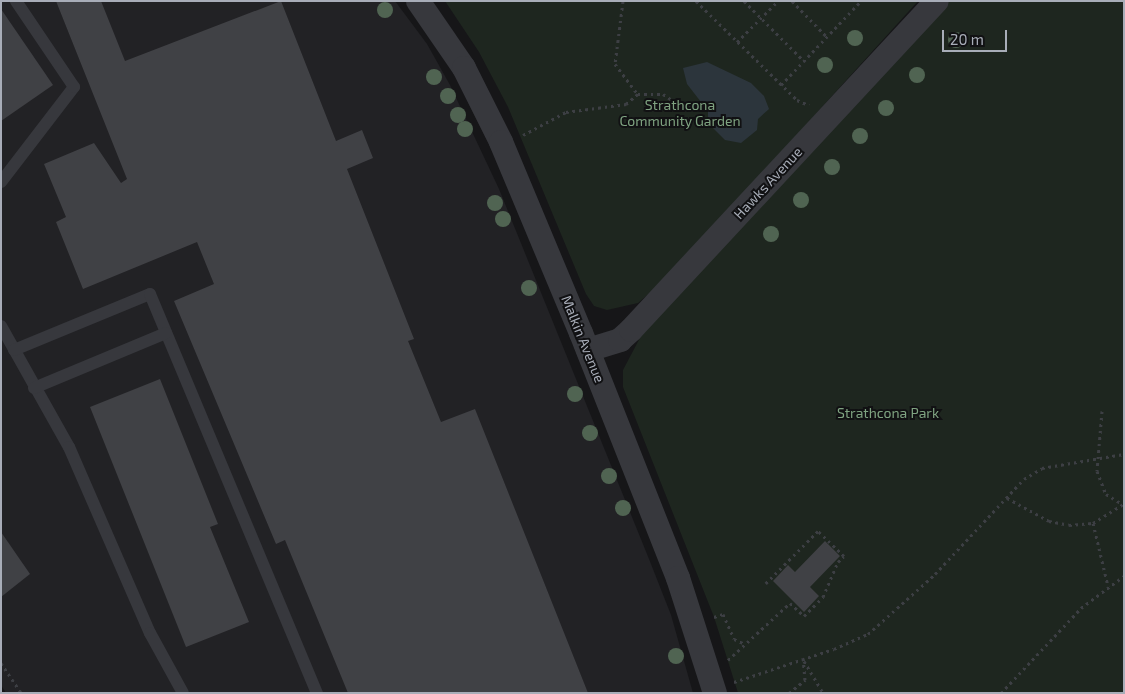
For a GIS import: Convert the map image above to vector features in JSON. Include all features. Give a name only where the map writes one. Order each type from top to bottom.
[{"type":"street","name":"Malkin Avenue","points":[[418,1],[464,68],[501,142],[588,350],[694,625],[712,683]]},
{"type":"street","name":"Hawks Avenue","points":[[588,350],[620,340],[631,330],[937,1]]},
{"type":"lane","points":[[1,182],[74,87],[16,1]]},
{"type":"lane","points":[[14,350],[150,294],[317,693]]},
{"type":"lane","points":[[1,326],[34,388],[69,447],[150,633],[183,693]]},
{"type":"lane","points":[[34,388],[166,333]]},
{"type":"path","points":[[623,1],[615,64],[638,94]]},
{"type":"path","points":[[696,1],[797,100],[832,114]]},
{"type":"path","points":[[744,1],[805,61]]},
{"type":"path","points":[[737,42],[778,1]]},
{"type":"path","points":[[792,1],[827,36]]},
{"type":"path","points":[[781,86],[861,1]]},
{"type":"path","points":[[501,142],[528,134],[566,112],[626,104],[638,94],[663,94],[688,111]]},
{"type":"path","points":[[1007,498],[1049,521],[1069,525],[1093,523],[1123,505],[1106,494],[1100,484],[1097,457],[1102,411]]},
{"type":"path","points":[[712,683],[803,658],[868,634],[903,605],[1024,478],[1042,468],[1097,457],[1124,454]]},
{"type":"path","points":[[1093,523],[1108,586]]},
{"type":"path","points":[[712,683],[728,660],[790,603],[804,616],[823,597],[838,562],[844,556],[818,531],[766,583]]},
{"type":"path","points":[[1001,693],[1081,608],[1108,586],[1124,576]]},
{"type":"path","points":[[694,625],[722,614],[734,639],[746,644]]},
{"type":"path","points":[[789,693],[805,680],[803,658]]},
{"type":"path","points":[[803,658],[822,693]]},
{"type":"path","points":[[1,664],[21,693]]},
{"type":"shaded area","points":[[1,1],[395,1],[427,44],[450,85],[499,189],[671,615],[693,693],[6,693],[1,685]]},
{"type":"shaded area","points":[[707,62],[751,83],[764,96],[769,109],[758,119],[757,130],[741,143],[725,140],[708,123],[708,111],[687,84],[683,68]]},
{"type":"green space","name":"Strathcona Community Garden","points":[[445,1],[918,1],[668,277],[638,303],[607,310],[594,306],[586,294],[508,107],[479,52]]},
{"type":"green space","name":"Strathcona Park","points":[[948,1],[1124,1],[1124,693],[738,693],[714,617],[623,387],[623,370],[642,334]]},
{"type":"building","points":[[56,1],[101,1],[125,61],[281,1],[336,141],[362,130],[373,158],[347,169],[414,339],[408,341],[441,422],[475,409],[588,693],[348,693],[285,540],[276,544],[174,301],[214,284],[197,242],[83,289],[56,222],[66,217],[44,164],[94,143],[121,183],[127,179]]},
{"type":"building","points":[[1,9],[53,85],[1,121]]},
{"type":"building","points":[[160,379],[218,524],[210,527],[249,622],[186,647],[90,407]]},
{"type":"building","points":[[1,532],[30,574],[1,597]]},
{"type":"building","points":[[825,541],[840,556],[810,587],[819,596],[804,612],[773,581],[788,565],[795,572]]}]
